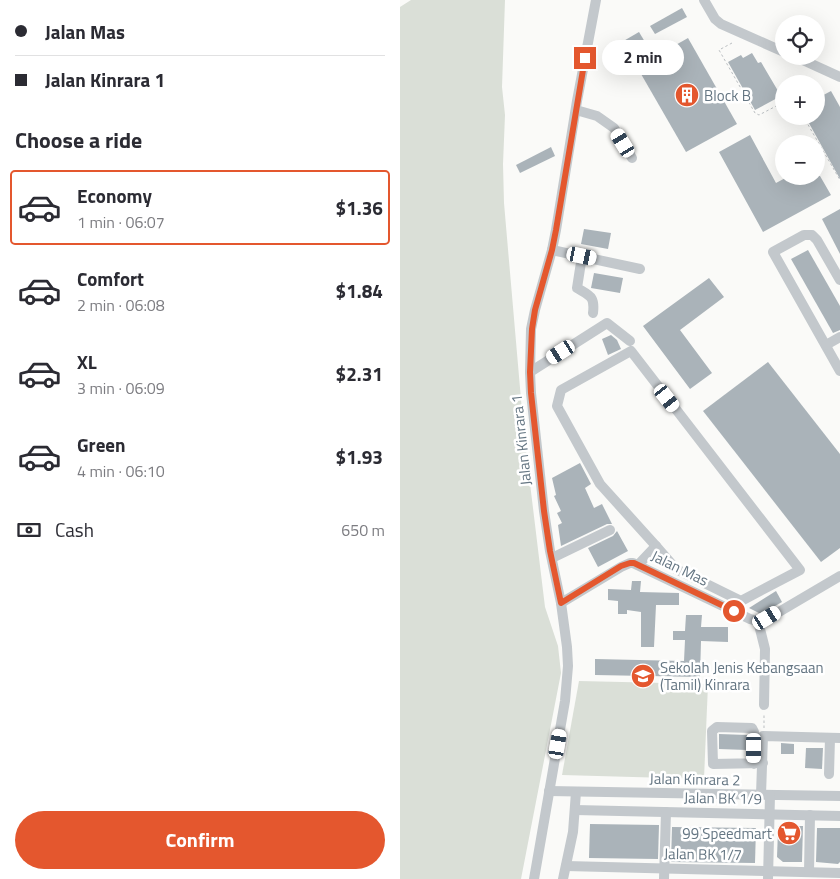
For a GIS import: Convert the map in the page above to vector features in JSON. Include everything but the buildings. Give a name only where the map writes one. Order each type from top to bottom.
[{"type":"street","name":"Jalan Kinrara 1","points":[[534,879],[568,681],[567,647],[542,493],[531,393],[532,329],[535,310],[556,230],[596,0]]},
{"type":"street","points":[[704,0],[715,19],[721,24],[775,48]]},
{"type":"street","points":[[814,65],[840,77]]},
{"type":"street","points":[[576,110],[598,116],[614,128],[632,158]]},
{"type":"street","points":[[840,280],[817,240],[812,235],[804,235],[773,252],[840,371]]},
{"type":"street","points":[[552,250],[640,268]]},
{"type":"street","points":[[582,256],[577,288],[590,296],[594,304],[593,313]]},
{"type":"street","points":[[530,372],[606,324],[630,341]]},
{"type":"street","points":[[826,345],[840,337]]},
{"type":"street","points":[[631,351],[800,570],[741,601],[676,569],[656,546],[600,484],[557,406],[561,390],[631,351]]},
{"type":"street","points":[[552,558],[610,530]]},
{"type":"street","points":[[638,564],[656,546]]},
{"type":"street","points":[[653,571],[669,560]]},
{"type":"street","name":"Jalan Mas","points":[[561,603],[621,566],[630,563],[638,564],[758,621]]},
{"type":"street","points":[[764,705],[765,650],[758,621],[764,620],[840,576]]},
{"type":"street","points":[[758,764],[713,764],[712,731],[716,727],[752,728],[754,732],[758,764],[769,814],[768,875]]},
{"type":"street","points":[[758,764],[763,736],[835,738],[829,774]]},
{"type":"street","name":"Jalan Kinrara 2","points":[[549,791],[840,796]]},
{"type":"street","points":[[563,879],[573,832],[576,792]]},
{"type":"street","name":"Jalan BK 1/9","points":[[575,810],[840,816]]},
{"type":"street","points":[[664,874],[666,812]]},
{"type":"street","points":[[809,872],[810,815]]},
{"type":"street","name":"Jalan BK 1/7","points":[[566,866],[664,874],[768,875],[809,872],[840,873]]},
{"type":"path","points":[[732,43],[719,50],[755,114],[759,115],[775,107]]},
{"type":"path","points":[[808,125],[840,180]]},
{"type":"path","points":[[763,736],[764,705]]},
{"type":"shaded area","points":[[411,0],[505,0],[502,87],[505,115],[504,203],[524,434],[545,607],[558,646],[561,673],[521,879],[400,879],[400,7]]},
{"type":"shaded area","points":[[579,681],[708,684],[704,779],[562,775]]},
{"type":"place","name":"Block B","points":[[687,95]]},
{"type":"place","name":"Sekolah Jenis Kebangsaan (Tamil) Kinrara","points":[[643,676]]},
{"type":"place","name":"99 Speedmart","points":[[789,833]]},
{"type":"route","points":[[585,58],[556,230],[535,310],[530,348],[531,393],[542,493],[550,551],[561,603],[621,566],[634,563],[734,611]]}]
